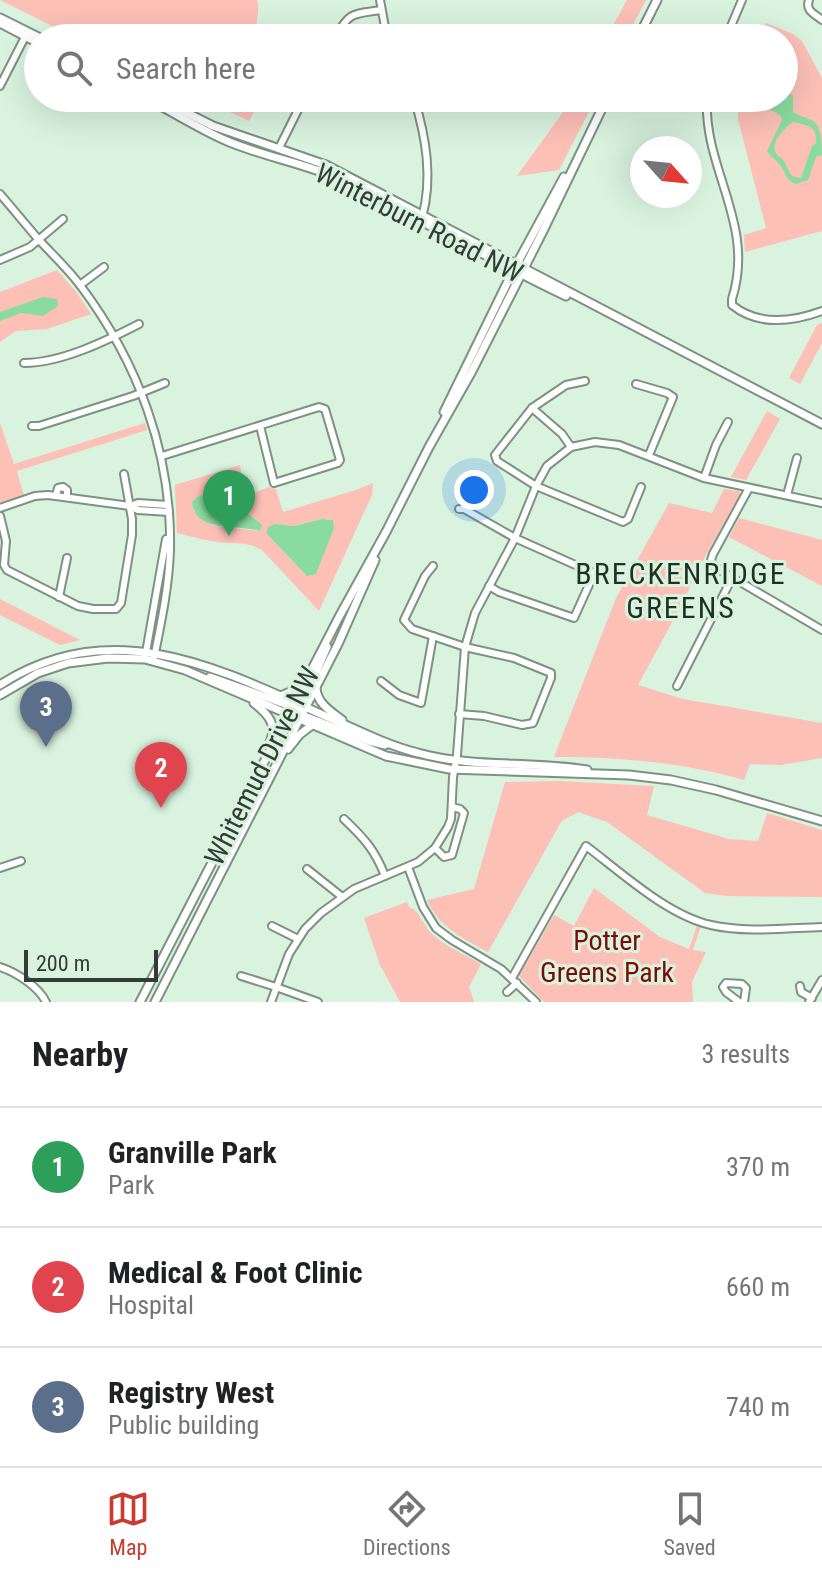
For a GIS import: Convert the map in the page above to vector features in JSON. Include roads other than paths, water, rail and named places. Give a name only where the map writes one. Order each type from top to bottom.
[{"type":"main road","points":[[645,24],[657,0]]},
{"type":"main road","points":[[0,20],[24,33]]},
{"type":"main road","name":"Winterburn Road NW","points":[[172,112],[210,133],[309,167],[422,218]]},
{"type":"main road","name":"Winterburn Road NW","points":[[185,112],[213,126],[326,165],[588,307],[604,311],[822,427]]},
{"type":"main road","name":"Whitemud Drive NW","points":[[155,1002],[281,756],[310,673],[386,532],[469,359],[600,112]]},
{"type":"main road","points":[[210,133],[261,148],[279,148]]},
{"type":"main road","name":"Whitemud Drive NW","points":[[518,269],[554,193],[587,137]]},
{"type":"main road","name":"Whitemud Drive NW","points":[[140,1002],[263,765],[316,688],[349,623],[386,532]]},
{"type":"main road","points":[[298,711],[325,656],[331,633]]},
{"type":"main road","points":[[0,685],[37,665],[69,654],[112,649],[209,667],[279,696],[312,725],[386,756],[455,770],[605,774],[671,780],[822,821]]},
{"type":"main road","points":[[0,695],[38,673],[68,663],[150,656],[246,696],[353,728],[419,754],[456,760],[561,766],[605,774]]},
{"type":"main road","points":[[279,696],[290,692],[310,673]]},
{"type":"main road","points":[[200,676],[219,679],[375,744],[395,746]]},
{"type":"main road","points":[[316,688],[320,701],[353,728]]},
{"type":"main road","points":[[246,696],[265,712],[273,725],[273,735],[263,765]]},
{"type":"main road","points":[[281,756],[312,725]]},
{"type":"street","points":[[380,0],[384,24]]},
{"type":"street","points":[[732,24],[742,0]]},
{"type":"street","points":[[809,4],[822,20]]},
{"type":"street","points":[[342,24],[352,14],[381,10]]},
{"type":"street","points":[[0,86],[24,38]]},
{"type":"street","points":[[279,148],[297,112]]},
{"type":"street","points":[[418,112],[426,148],[426,192],[422,218]]},
{"type":"street","points":[[707,112],[708,127],[738,245],[738,274],[731,303],[746,314],[778,325],[822,311]]},
{"type":"street","points":[[0,194],[80,285],[114,337],[141,391],[153,424],[162,456],[169,528],[150,656]]},
{"type":"street","points":[[0,260],[22,252],[63,219]]},
{"type":"street","points":[[80,285],[104,267]]},
{"type":"street","points":[[24,363],[43,362],[94,346],[139,324]]},
{"type":"street","points":[[585,381],[566,385],[532,408],[495,455],[497,461],[536,486],[623,522],[628,519],[641,487]]},
{"type":"street","points":[[32,426],[165,383]]},
{"type":"street","points":[[636,384],[673,397],[649,455]]},
{"type":"street","points":[[162,456],[260,426],[323,407],[340,460],[274,483],[260,426]]},
{"type":"street","points":[[532,408],[562,434],[571,447]]},
{"type":"street","points":[[704,478],[728,422]]},
{"type":"street","points":[[271,1002],[286,962],[298,939],[313,921],[341,896],[418,862],[435,848],[448,827],[465,647],[475,613],[515,538],[547,466],[571,447],[595,442],[619,445],[704,478],[822,503]]},
{"type":"street","points":[[787,495],[797,458]]},
{"type":"street","points":[[0,516],[6,537],[4,565],[7,570],[89,609],[112,610],[119,607],[131,547],[130,506],[124,474]]},
{"type":"street","points":[[749,488],[711,560],[713,566],[822,630]]},
{"type":"street","points":[[0,508],[35,496],[56,495],[130,506],[138,503],[169,508]]},
{"type":"street","points":[[459,509],[591,572],[593,576],[574,618],[489,586]]},
{"type":"street","points":[[59,597],[67,558]]},
{"type":"street","points":[[433,566],[404,620],[412,629],[465,647],[514,658],[551,673],[533,723],[522,725],[459,714]]},
{"type":"street","points":[[677,686],[732,578]]},
{"type":"street","points":[[381,681],[399,695],[421,703],[433,636]]},
{"type":"street","points":[[435,848],[444,857],[449,857],[453,852],[464,813],[452,807]]},
{"type":"street","points":[[344,819],[376,853],[385,876]]},
{"type":"street","points":[[507,992],[586,846],[669,908],[700,922],[726,928],[822,927]]},
{"type":"street","points":[[0,868],[21,861]]},
{"type":"street","points":[[408,867],[423,907],[436,928],[496,965],[536,1002]]},
{"type":"street","points":[[307,869],[341,896]]},
{"type":"street","points":[[272,926],[298,939]]},
{"type":"street","points":[[0,967],[19,976],[46,1002]]},
{"type":"street","points":[[241,976],[318,1002]]},
{"type":"street","points":[[817,989],[806,984],[800,986],[801,992],[811,1000],[822,980]]},
{"type":"place","name":"Granville Park","points":[[229,536]]},
{"type":"place","name":"Registry West","points":[[46,747]]},
{"type":"place","name":"Medical & Foot Clinic","points":[[161,808]]},
{"type":"district","name":"BRECKENRIDGE GREENS","points":[[681,590]]},
{"type":"park label","name":"Potter Greens Park","points":[[607,956]]}]
